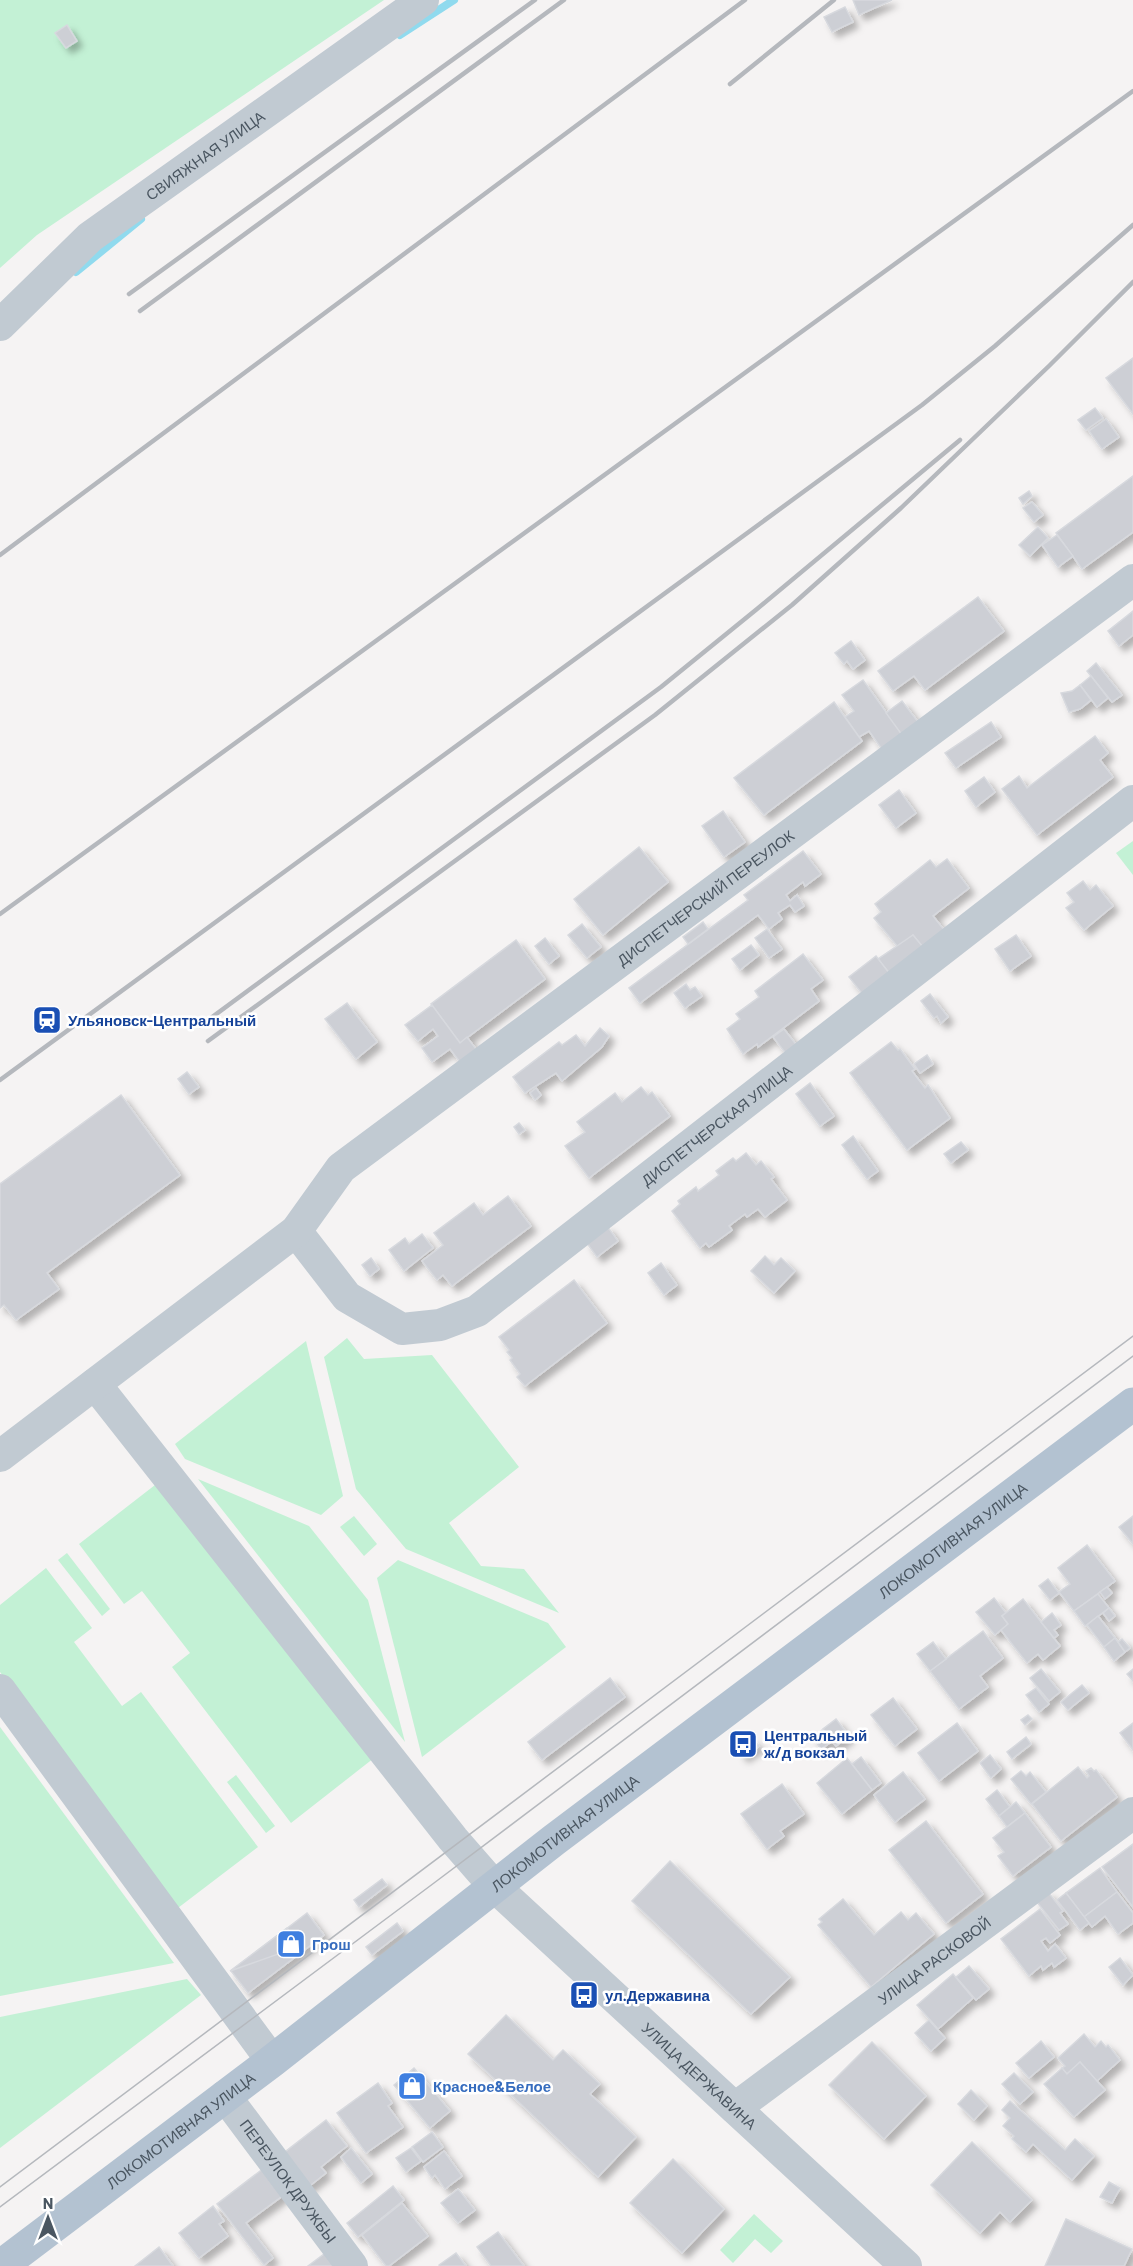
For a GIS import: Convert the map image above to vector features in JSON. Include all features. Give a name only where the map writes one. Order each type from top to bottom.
[{"type":"main road","name":"ЛОКОМОТИВНАЯ УЛИЦА","points":[[1,2266],[272,2061],[494,1886],[1133,1404]]},
{"type":"street","name":"СВИЯЖНАЯ УЛИЦА","points":[[0,325],[90,237],[423,0]]},
{"type":"street","name":"ДИСПЕТЧЕРСКИЙ ПЕРЕУЛОК","points":[[0,1456],[296,1231],[341,1168],[1133,580]]},
{"type":"street","name":"ДИСПЕТЧЕРСКАЯ УЛИЦА","points":[[296,1231],[347,1297],[402,1329],[440,1325],[477,1311],[1133,801]]},
{"type":"street","name":"УЛИЦА ДЕРЖАВИНА","points":[[95,1384],[418,1795],[494,1886],[906,2266]]},
{"type":"street","points":[[0,1690],[272,2061]]},
{"type":"street","name":"УЛИЦА РАСКОВОЙ","points":[[735,2108],[1133,1813]]},
{"type":"street","name":"ПЕРЕУЛОК ДРУЖБЫ","points":[[225,2096],[352,2266]]},
{"type":"green space","points":[[0,0],[384,0],[37,235],[0,268]]},
{"type":"green space","points":[[1133,841],[1133,875],[1116,853]]},
{"type":"green space","points":[[347,1338],[364,1359],[432,1355],[519,1467],[449,1523],[481,1566],[524,1569],[559,1613],[406,1549],[356,1489],[324,1357]]},
{"type":"green space","points":[[306,1341],[343,1496],[321,1515],[185,1459],[175,1444]]},
{"type":"green space","points":[[198,1479],[309,1526],[368,1600],[405,1742]]},
{"type":"green space","points":[[155,1485],[374,1758],[291,1823],[172,1667],[190,1653],[142,1591],[124,1604],[79,1544]]},
{"type":"green space","points":[[354,1516],[377,1544],[364,1556],[340,1527]]},
{"type":"green space","points":[[67,1553],[110,1609],[102,1616],[58,1560]]},
{"type":"green space","points":[[398,1560],[548,1623],[566,1647],[422,1757],[377,1578]]},
{"type":"green space","points":[[46,1568],[92,1628],[74,1642],[122,1706],[141,1692],[258,1847],[174,1911],[0,1672],[0,1605]]},
{"type":"green space","points":[[0,1727],[174,1963],[0,1996]]},
{"type":"green space","points":[[236,1775],[275,1826],[266,1833],[227,1782]]},
{"type":"green space","points":[[187,1979],[201,1995],[0,2148],[0,2017]]},
{"type":"green space","points":[[754,2214],[783,2241],[771,2253],[755,2239],[733,2263],[720,2250]]},
{"type":"building","points":[[853,0],[892,0],[859,15]]},
{"type":"building","points":[[845,7],[853,22],[832,32],[824,17]]},
{"type":"building","points":[[67,25],[77,41],[66,48],[55,33]]},
{"type":"building","points":[[1133,358],[1133,414],[1106,378]]},
{"type":"building","points":[[1095,408],[1103,418],[1086,430],[1078,420]]},
{"type":"building","points":[[1106,419],[1119,437],[1102,449],[1089,431]]},
{"type":"building","points":[[1133,476],[1133,532],[1082,569],[1056,533]]},
{"type":"building","points":[[1029,491],[1032,496],[1023,504],[1019,498]]},
{"type":"building","points":[[1032,502],[1043,515],[1034,522],[1023,508]]},
{"type":"building","points":[[1038,527],[1048,538],[1030,556],[1019,545]]},
{"type":"building","points":[[1057,535],[1073,556],[1058,567],[1042,545]]},
{"type":"building","points":[[978,597],[1004,631],[925,690],[914,676],[893,691],[878,671]]},
{"type":"building","points":[[1133,611],[1133,635],[1119,646],[1108,631]]},
{"type":"building","points":[[851,641],[865,660],[853,669],[847,661],[844,664],[835,653]]},
{"type":"building","points":[[1096,663],[1122,695],[1112,702],[1087,671]]},
{"type":"building","points":[[1091,676],[1108,698],[1097,707],[1080,685]]},
{"type":"building","points":[[863,680],[904,737],[884,752],[869,731],[859,737],[845,717],[854,711],[842,695]]},
{"type":"building","points":[[1080,685],[1091,700],[1080,709],[1069,712],[1061,693],[1072,691]]},
{"type":"building","points":[[902,701],[922,727],[905,739],[886,713]]},
{"type":"building","points":[[834,702],[862,741],[764,815],[734,778]]},
{"type":"building","points":[[991,722],[1001,737],[956,768],[945,753]]},
{"type":"building","points":[[1095,736],[1108,753],[1100,760],[1113,777],[1037,835],[1002,789],[1019,776],[1027,788]]},
{"type":"building","points":[[984,777],[995,792],[976,807],[965,791]]},
{"type":"building","points":[[899,790],[916,813],[896,828],[879,805]]},
{"type":"building","points":[[723,811],[745,842],[724,857],[702,826]]},
{"type":"building","points":[[639,847],[668,882],[603,935],[574,899]]},
{"type":"building","points":[[803,851],[821,874],[805,886],[803,882],[786,895],[790,901],[797,895],[804,906],[795,912],[790,905],[778,913],[782,919],[769,929],[758,915],[640,1003],[629,988],[748,900],[744,895]]},
{"type":"building","points":[[947,859],[969,888],[933,916],[948,935],[927,952],[913,935],[898,947],[874,918],[881,912],[875,904],[930,860],[936,867]]},
{"type":"building","points":[[1083,881],[1090,890],[1096,885],[1113,906],[1084,930],[1066,908],[1074,902],[1067,893]]},
{"type":"building","points":[[703,922],[708,929],[688,944],[683,937]]},
{"type":"building","points":[[582,924],[601,947],[587,958],[568,935]]},
{"type":"building","points":[[767,929],[782,949],[769,958],[755,938]]},
{"type":"building","points":[[913,935],[927,952],[893,978],[878,959]]},
{"type":"building","points":[[1016,935],[1031,956],[1010,971],[995,949]]},
{"type":"building","points":[[545,938],[559,956],[549,964],[535,946]]},
{"type":"building","points":[[516,940],[545,979],[460,1043],[431,1004]]},
{"type":"building","points":[[751,945],[759,955],[740,970],[732,959]]},
{"type":"building","points":[[803,954],[823,980],[811,989],[819,1001],[758,1047],[757,1044],[743,1054],[727,1029],[740,1019],[736,1014],[759,997],[755,991]]},
{"type":"building","points":[[876,956],[893,978],[867,1000],[849,977]]},
{"type":"building","points":[[686,984],[690,990],[695,987],[702,996],[685,1008],[674,993]]},
{"type":"building","points":[[930,994],[948,1017],[941,1023],[937,1016],[934,1018],[921,1001]]},
{"type":"building","points":[[347,1003],[377,1042],[356,1059],[325,1019]]},
{"type":"building","points":[[432,1005],[460,1043],[467,1037],[479,1053],[463,1066],[450,1049],[432,1062],[422,1048],[438,1036],[433,1029],[418,1041],[405,1025]]},
{"type":"building","points":[[600,1028],[609,1036],[602,1047],[562,1081],[556,1073],[525,1093],[513,1077],[559,1042],[562,1045],[576,1035],[585,1046]]},
{"type":"building","points":[[784,1029],[798,1047],[787,1055],[773,1037]]},
{"type":"building","points":[[891,1042],[898,1050],[900,1049],[915,1069],[912,1071],[925,1088],[928,1085],[950,1118],[907,1150],[850,1073]]},
{"type":"building","points":[[927,1055],[933,1064],[920,1073],[914,1064]]},
{"type":"building","points":[[187,1072],[199,1087],[189,1094],[178,1079]]},
{"type":"building","points":[[810,1083],[834,1116],[820,1126],[796,1094]]},
{"type":"building","points":[[641,1087],[648,1095],[652,1092],[670,1116],[589,1178],[565,1146],[585,1132],[577,1122],[615,1093],[622,1102]]},
{"type":"building","points":[[536,1088],[541,1095],[535,1100],[530,1093]]},
{"type":"building","points":[[121,1095],[180,1175],[47,1273],[59,1289],[16,1320],[4,1305],[0,1308],[0,1184]]},
{"type":"building","points":[[519,1123],[525,1130],[519,1134],[514,1127]]},
{"type":"building","points":[[853,1136],[878,1171],[867,1179],[842,1145]]},
{"type":"building","points":[[961,1142],[968,1150],[951,1163],[944,1154]]},
{"type":"building","points":[[746,1153],[756,1165],[761,1161],[774,1177],[771,1179],[787,1200],[765,1217],[758,1209],[747,1217],[745,1214],[729,1226],[732,1230],[709,1247],[706,1243],[700,1248],[672,1211],[680,1204],[678,1201],[696,1187],[698,1191],[719,1175],[716,1171],[733,1158],[736,1161]]},
{"type":"building","points":[[508,1196],[531,1226],[452,1286],[443,1275],[437,1280],[422,1261],[443,1245],[434,1233],[474,1203],[483,1215]]},
{"type":"building","points":[[607,1226],[618,1241],[597,1257],[586,1242]]},
{"type":"building","points":[[422,1234],[433,1248],[404,1271],[389,1250],[405,1238],[409,1244]]},
{"type":"building","points":[[765,1256],[774,1265],[781,1258],[795,1271],[774,1293],[751,1271]]},
{"type":"building","points":[[371,1258],[379,1269],[370,1276],[362,1265]]},
{"type":"building","points":[[661,1263],[677,1285],[664,1295],[648,1273]]},
{"type":"building","points":[[574,1280],[607,1323],[525,1386],[517,1377],[520,1374],[510,1360],[512,1358],[507,1352],[509,1350],[499,1337]]},
{"type":"building","points":[[1133,1516],[1133,1544],[1119,1527]]},
{"type":"building","points":[[1087,1545],[1115,1581],[1074,1611],[1059,1592],[1070,1584],[1058,1568]]},
{"type":"building","points":[[1048,1579],[1059,1593],[1050,1600],[1039,1586]]},
{"type":"building","points":[[1107,1587],[1112,1593],[1105,1599],[1100,1592]]},
{"type":"building","points":[[1098,1594],[1109,1608],[1085,1626],[1074,1611]]},
{"type":"building","points":[[994,1598],[1006,1613],[1002,1616],[1008,1624],[995,1635],[976,1612]]},
{"type":"building","points":[[1023,1599],[1060,1646],[1043,1660],[1038,1654],[1027,1663],[1001,1630],[1008,1624],[1002,1616]]},
{"type":"building","points":[[1109,1608],[1115,1616],[1109,1621],[1103,1613]]},
{"type":"building","points":[[1052,1613],[1061,1625],[1054,1630],[1058,1635],[1054,1638],[1041,1622]]},
{"type":"building","points":[[1098,1616],[1115,1638],[1104,1647],[1087,1625]]},
{"type":"building","points":[[983,1631],[1003,1658],[980,1676],[988,1687],[959,1709],[930,1671]]},
{"type":"building","points":[[1115,1638],[1125,1652],[1114,1661],[1104,1647]]},
{"type":"building","points":[[1122,1639],[1130,1648],[1125,1652],[1118,1642]]},
{"type":"building","points":[[933,1642],[946,1659],[930,1671],[917,1654]]},
{"type":"building","points":[[1041,1669],[1060,1692],[1049,1701],[1030,1678]]},
{"type":"building","points":[[1133,1669],[1133,1681],[1127,1674]]},
{"type":"building","points":[[610,1678],[625,1697],[542,1760],[528,1742]]},
{"type":"building","points":[[1082,1685],[1089,1693],[1068,1710],[1061,1702]]},
{"type":"building","points":[[1036,1688],[1049,1704],[1039,1712],[1026,1695]]},
{"type":"building","points":[[893,1698],[917,1729],[895,1746],[871,1715]]},
{"type":"building","points":[[1028,1715],[1032,1719],[1025,1725],[1021,1720]]},
{"type":"building","points":[[836,1719],[849,1736],[836,1746],[823,1729]]},
{"type":"building","points":[[957,1723],[978,1751],[939,1781],[918,1753]]},
{"type":"building","points":[[1133,1723],[1133,1750],[1120,1733]]},
{"type":"building","points":[[822,1730],[831,1742],[821,1749],[812,1737]]},
{"type":"building","points":[[1026,1737],[1031,1744],[1012,1759],[1007,1752]]},
{"type":"building","points":[[753,1739],[759,1746],[743,1757],[738,1750]]},
{"type":"building","points":[[990,1755],[1001,1769],[991,1778],[980,1763]]},
{"type":"building","points":[[861,1757],[881,1783],[872,1790],[852,1764]]},
{"type":"building","points":[[847,1758],[872,1790],[842,1814],[817,1783]]},
{"type":"building","points":[[1078,1767],[1087,1778],[1089,1776],[1086,1771],[1091,1768],[1096,1770],[1117,1797],[1061,1841],[1032,1804]]},
{"type":"building","points":[[1021,1771],[1026,1776],[1030,1772],[1046,1792],[1031,1804],[1011,1779]]},
{"type":"building","points":[[903,1772],[925,1799],[895,1822],[874,1795]]},
{"type":"building","points":[[782,1784],[804,1814],[780,1831],[784,1836],[767,1849],[741,1814]]},
{"type":"building","points":[[997,1790],[1010,1807],[999,1816],[986,1799]]},
{"type":"building","points":[[1016,1802],[1025,1813],[1007,1827],[999,1816]]},
{"type":"building","points":[[1025,1813],[1051,1847],[1013,1876],[998,1856],[1004,1852],[993,1838]]},
{"type":"building","points":[[926,1821],[983,1894],[946,1923],[889,1850]]},
{"type":"building","points":[[1133,1844],[1133,1907],[1102,1867]]},
{"type":"building","points":[[670,1861],[790,1977],[751,2014],[632,1901]]},
{"type":"building","points":[[1100,1868],[1117,1892],[1084,1917],[1066,1893]]},
{"type":"building","points":[[382,1879],[387,1885],[359,1907],[354,1900]]},
{"type":"building","points":[[1048,1892],[1063,1911],[1060,1913],[1068,1924],[1059,1930],[1036,1901]]},
{"type":"building","points":[[1117,1892],[1133,1913],[1133,1923],[1118,1934],[1105,1916],[1092,1927],[1084,1917]]},
{"type":"building","points":[[1066,1893],[1089,1923],[1080,1930],[1057,1900]]},
{"type":"building","points":[[843,1899],[874,1935],[901,1912],[908,1920],[916,1913],[934,1934],[871,1987],[818,1925],[822,1922],[819,1919]]},
{"type":"building","points":[[1040,1909],[1060,1935],[1050,1943],[1046,1938],[1041,1941],[1048,1951],[1055,1944],[1066,1958],[1054,1967],[1052,1963],[1043,1970],[1041,1966],[1029,1976],[1001,1939]]},
{"type":"building","points":[[307,1913],[324,1935],[248,1993],[231,1971]]},
{"type":"building","points":[[397,1923],[403,1931],[372,1955],[366,1947]]},
{"type":"building","points":[[287,1928],[301,1946],[230,1971]]},
{"type":"building","points":[[1120,1958],[1133,1975],[1123,1985],[1109,1967]]},
{"type":"building","points":[[969,1966],[989,1989],[976,2000],[956,1977]]},
{"type":"building","points":[[953,1974],[973,1998],[938,2029],[917,2005]]},
{"type":"building","points":[[506,2015],[553,2060],[563,2050],[600,2084],[590,2094],[636,2137],[598,2177],[468,2054]]},
{"type":"building","points":[[929,2020],[945,2038],[931,2051],[915,2033]]},
{"type":"building","points":[[1084,2034],[1095,2047],[1101,2041],[1106,2047],[1108,2045],[1120,2060],[1097,2081],[1080,2062],[1067,2074],[1062,2068],[1065,2066],[1058,2058]]},
{"type":"building","points":[[1041,2041],[1054,2057],[1029,2078],[1016,2063]]},
{"type":"building","points":[[872,2042],[926,2096],[884,2139],[829,2085]]},
{"type":"building","points":[[1080,2062],[1105,2090],[1074,2117],[1044,2084],[1062,2068],[1067,2074]]},
{"type":"building","points":[[414,2068],[450,2111],[430,2128],[394,2085]]},
{"type":"building","points":[[1014,2073],[1033,2092],[1020,2104],[1002,2084]]},
{"type":"building","points":[[378,2083],[392,2103],[388,2106],[403,2127],[366,2153],[337,2113]]},
{"type":"building","points":[[971,2090],[987,2106],[974,2120],[958,2104]]},
{"type":"building","points":[[1010,2101],[1065,2150],[1075,2139],[1094,2156],[1072,2180],[1033,2144],[1026,2152],[1012,2139],[1014,2136],[1003,2126],[1010,2118],[1002,2110]]},
{"type":"building","points":[[326,2120],[347,2146],[321,2167],[326,2173],[307,2188],[281,2155]]},
{"type":"building","points":[[432,2132],[443,2147],[423,2162],[412,2147]]},
{"type":"building","points":[[972,2142],[1032,2200],[1010,2222],[1000,2212],[980,2233],[931,2185]]},
{"type":"building","points":[[351,2148],[372,2174],[361,2183],[341,2157]]},
{"type":"building","points":[[411,2148],[421,2161],[406,2172],[396,2158]]},
{"type":"building","points":[[444,2151],[462,2176],[445,2189],[435,2175],[432,2178],[424,2167]]},
{"type":"building","points":[[673,2159],[724,2209],[682,2253],[630,2203]]},
{"type":"building","points":[[264,2168],[285,2194],[246,2223],[273,2258],[264,2265],[217,2204]]},
{"type":"building","points":[[1109,2182],[1120,2188],[1112,2203],[1100,2197]]},
{"type":"building","points":[[393,2186],[404,2200],[358,2237],[347,2223]]},
{"type":"building","points":[[458,2189],[475,2210],[458,2223],[441,2203]]},
{"type":"building","points":[[402,2203],[428,2236],[386,2266],[362,2235]]},
{"type":"building","points":[[213,2206],[224,2221],[219,2224],[228,2236],[199,2258],[179,2233]]},
{"type":"building","points":[[1066,2219],[1132,2249],[1124,2266],[1045,2266]]},
{"type":"building","points":[[498,2232],[524,2266],[491,2266],[477,2247]]},
{"type":"building","points":[[159,2247],[173,2266],[135,2266]]},
{"type":"building","points":[[328,2251],[340,2266],[308,2266]]},
{"type":"building","points":[[456,2253],[466,2266],[439,2265]]},
{"type":"waterway","points":[[400,35],[454,0]]},
{"type":"waterway","points":[[76,272],[141,219]]},
{"type":"tram line","points":[[0,2187],[1133,1336]]},
{"type":"tram line","points":[[0,2207],[1133,1356]]},
{"type":"railway","points":[[129,294],[535,0]]},
{"type":"railway","points":[[140,311],[564,0]]},
{"type":"railway","points":[[0,555],[745,0]]},
{"type":"railway","points":[[730,84],[834,0]]},
{"type":"railway","points":[[0,914],[1133,91]]},
{"type":"railway","points":[[0,1080],[922,405],[995,346],[1133,225]]},
{"type":"railway","points":[[208,1041],[655,715],[792,605],[901,508],[1133,282]]},
{"type":"railway","points":[[200,1026],[661,687],[960,440]]},
{"type":"place","name":"Ульяновск-Центральный","points":[[47,1020]]},
{"type":"place","name":"Центральный ж/д вокзал","points":[[743,1744]]},
{"type":"place","name":"Грош","points":[[291,1944]]},
{"type":"place","name":"ул.Державина","points":[[584,1995]]},
{"type":"place","name":"Красное&Белое","points":[[412,2086]]}]
